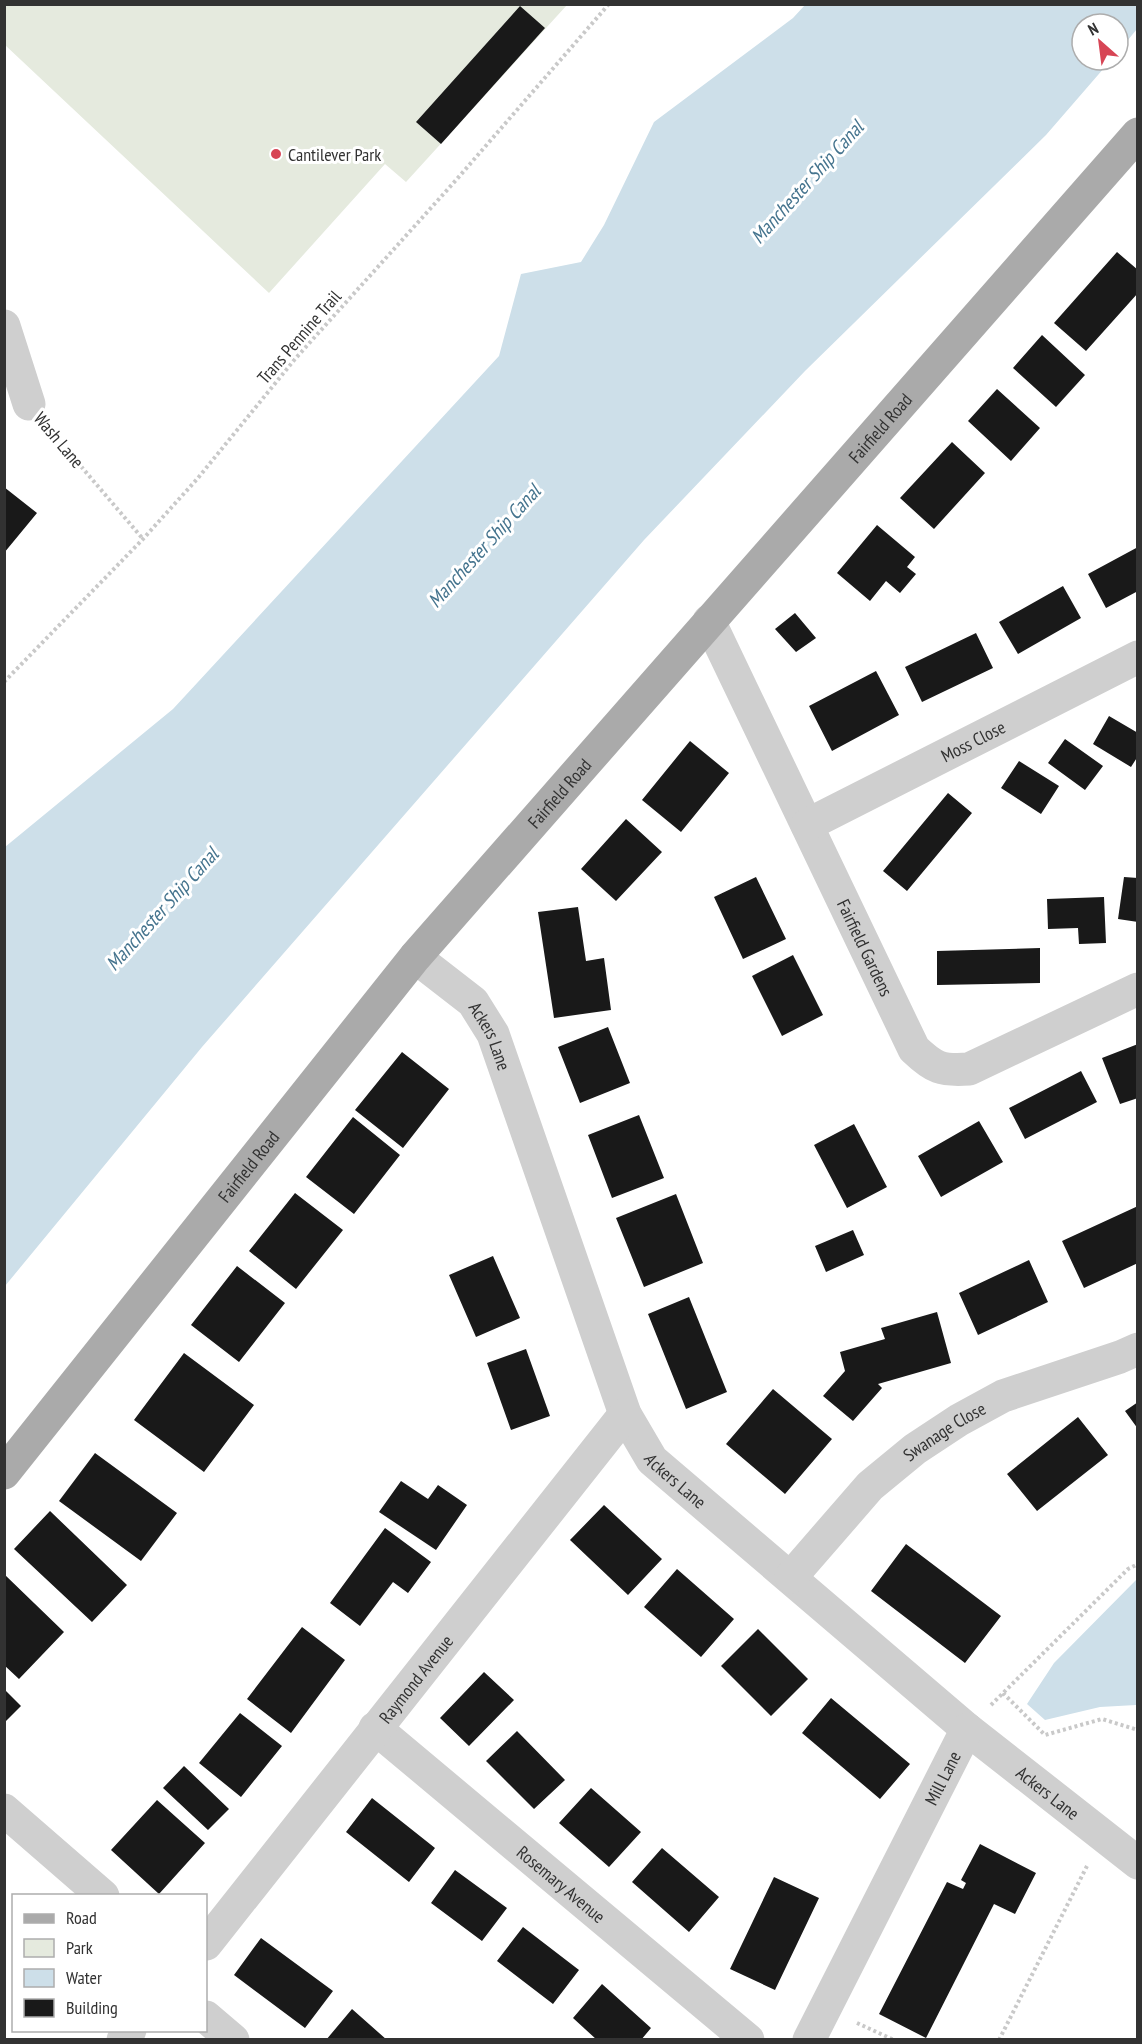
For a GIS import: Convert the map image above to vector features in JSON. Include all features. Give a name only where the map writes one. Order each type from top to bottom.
[{"type":"main road","name":"Fairfield Road","points":[[4,1473],[415,957],[1137,134]]},
{"type":"street","name":"Wash Lane","points":[[4,326],[28,404]]},
{"type":"street","name":"Fairfield Gardens","points":[[709,621],[914,1049],[928,1063],[949,1070],[969,1069],[1137,989]]},
{"type":"street","name":"Moss Close","points":[[807,825],[1137,657]]},
{"type":"street","name":"Ackers Lane","points":[[415,957],[473,1002],[493,1034],[625,1414],[652,1460],[967,1729],[1137,1863]]},
{"type":"street","name":"Swanage Close","points":[[791,1577],[870,1486],[915,1449],[1003,1396],[1137,1349]]},
{"type":"street","name":"Raymond Avenue","points":[[207,1943],[625,1414]]},
{"type":"street","name":"Rosemary Avenue","points":[[375,1728],[748,2040]]},
{"type":"street","name":"Mill Lane","points":[[809,2040],[967,1729]]},
{"type":"street","points":[[4,1810],[101,1894]]},
{"type":"street","points":[[207,2019],[233,2040]]},
{"type":"path","name":"Trans Pennine Trail","points":[[4,682],[198,478],[295,359],[457,179],[609,4]]},
{"type":"path","name":"Wash Lane","points":[[28,404],[143,538]]},
{"type":"path","name":"Mill Lane","points":[[967,1729],[1128,1569],[1137,1564]]},
{"type":"path","points":[[1003,1693],[1045,1735],[1102,1719],[1137,1730]]},
{"type":"path","points":[[999,2040],[1102,1836]]},
{"type":"green space","name":"Cantilever Park","points":[[4,5],[567,5],[406,182],[385,164],[269,293],[5,45]]},
{"type":"water","name":"Manchester Ship Canal","points":[[805,5],[1137,5],[1137,29],[1130,37],[1130,12],[1070,12],[1070,72],[1101,72],[1046,135],[805,371],[644,540],[202,1047],[5,1286],[5,847],[173,709],[499,356],[521,274],[581,262],[604,225],[654,122],[793,18]]},
{"type":"water","points":[[1137,1579],[1137,1707],[1136,1705],[1100,1707],[1045,1720],[1027,1704],[1054,1663]]},
{"type":"building","points":[[520,6],[545,28],[441,144],[416,122]]},
{"type":"building","points":[[1117,252],[1138,270],[1138,293],[1086,351],[1054,323]]},
{"type":"building","points":[[1042,335],[1085,375],[1056,407],[1013,368]]},
{"type":"building","points":[[997,389],[1040,428],[1011,461],[968,421]]},
{"type":"building","points":[[952,442],[985,473],[934,529],[900,498]]},
{"type":"building","points":[[4,487],[37,513],[4,553]]},
{"type":"building","points":[[877,525],[915,557],[907,567],[916,574],[900,593],[886,581],[870,601],[837,573]]},
{"type":"building","points":[[1138,547],[1138,591],[1106,608],[1088,574]]},
{"type":"building","points":[[1063,586],[1081,618],[1018,654],[999,622]]},
{"type":"building","points":[[795,613],[816,638],[796,652],[775,629]]},
{"type":"building","points":[[976,633],[993,668],[922,702],[905,667]]},
{"type":"building","points":[[876,671],[899,715],[832,751],[809,706]]},
{"type":"building","points":[[1109,716],[1138,733],[1138,756],[1131,767],[1093,744]]},
{"type":"building","points":[[1065,739],[1103,766],[1085,790],[1048,763]]},
{"type":"building","points":[[690,741],[729,773],[681,832],[642,800]]},
{"type":"building","points":[[1019,761],[1059,786],[1041,814],[1001,788]]},
{"type":"building","points":[[948,793],[972,813],[907,891],[883,871]]},
{"type":"building","points":[[626,819],[662,852],[616,901],[581,869]]},
{"type":"building","points":[[756,877],[786,939],[743,959],[714,897]]},
{"type":"building","points":[[1124,877],[1138,878],[1138,922],[1118,919]]},
{"type":"building","points":[[1104,897],[1106,943],[1079,944],[1078,928],[1048,929],[1047,899]]},
{"type":"building","points":[[578,907],[586,961],[604,958],[611,1010],[554,1018],[538,912]]},
{"type":"building","points":[[1040,948],[1040,983],[937,985],[937,951]]},
{"type":"building","points":[[793,955],[823,1015],[782,1036],[752,976]]},
{"type":"building","points":[[608,1027],[630,1083],[580,1103],[558,1047]]},
{"type":"building","points":[[1138,1044],[1138,1098],[1120,1104],[1102,1058]]},
{"type":"building","points":[[402,1052],[449,1089],[403,1148],[355,1110]]},
{"type":"building","points":[[1081,1071],[1097,1102],[1025,1139],[1009,1108]]},
{"type":"building","points":[[639,1115],[664,1178],[612,1198],[588,1135]]},
{"type":"building","points":[[353,1117],[400,1155],[354,1214],[306,1177]]},
{"type":"building","points":[[979,1121],[1003,1162],[941,1197],[918,1156]]},
{"type":"building","points":[[854,1124],[887,1187],[847,1208],[814,1145]]},
{"type":"building","points":[[295,1193],[343,1230],[296,1289],[249,1251]]},
{"type":"building","points":[[676,1194],[703,1263],[644,1287],[616,1218]]},
{"type":"building","points":[[1138,1206],[1138,1263],[1084,1288],[1062,1241]]},
{"type":"building","points":[[853,1230],[864,1255],[826,1272],[815,1246]]},
{"type":"building","points":[[493,1256],[520,1318],[476,1337],[449,1275]]},
{"type":"building","points":[[1029,1260],[1048,1302],[978,1335],[959,1293]]},
{"type":"building","points":[[237,1266],[285,1303],[239,1362],[191,1325]]},
{"type":"building","points":[[689,1297],[727,1392],[686,1409],[648,1314]]},
{"type":"building","points":[[937,1312],[951,1363],[878,1384],[882,1388],[853,1421],[823,1396],[845,1371],[840,1352],[885,1339],[881,1328]]},
{"type":"building","points":[[526,1349],[550,1416],[511,1430],[487,1363]]},
{"type":"building","points":[[184,1353],[254,1405],[204,1472],[134,1420]]},
{"type":"building","points":[[773,1389],[832,1439],[785,1494],[726,1444]]},
{"type":"building","points":[[1138,1402],[1138,1429],[1125,1411]]},
{"type":"building","points":[[1078,1417],[1108,1455],[1037,1511],[1007,1474]]},
{"type":"building","points":[[95,1453],[177,1513],[141,1561],[59,1501]]},
{"type":"building","points":[[401,1481],[428,1499],[438,1485],[467,1505],[436,1550],[379,1512]]},
{"type":"building","points":[[604,1505],[662,1559],[628,1595],[570,1540]]},
{"type":"building","points":[[50,1511],[127,1585],[92,1622],[14,1549]]},
{"type":"building","points":[[385,1528],[431,1562],[408,1593],[393,1582],[360,1626],[330,1603]]},
{"type":"building","points":[[906,1544],[1001,1616],[965,1663],[871,1591]]},
{"type":"building","points":[[677,1569],[734,1619],[701,1657],[644,1607]]},
{"type":"building","points":[[4,1574],[64,1632],[19,1679],[4,1665]]},
{"type":"building","points":[[302,1627],[345,1660],[291,1733],[247,1699]]},
{"type":"building","points":[[758,1629],[808,1679],[771,1716],[721,1666]]},
{"type":"building","points":[[484,1672],[514,1700],[469,1746],[440,1718]]},
{"type":"building","points":[[4,1689],[21,1706],[4,1723]]},
{"type":"building","points":[[831,1698],[910,1764],[880,1799],[802,1733]]},
{"type":"building","points":[[240,1713],[282,1746],[241,1797],[199,1763]]},
{"type":"building","points":[[517,1731],[565,1780],[534,1809],[486,1761]]},
{"type":"building","points":[[184,1766],[229,1809],[208,1830],[163,1788]]},
{"type":"building","points":[[591,1788],[641,1832],[609,1867],[559,1823]]},
{"type":"building","points":[[372,1798],[435,1848],[409,1882],[346,1832]]},
{"type":"building","points":[[157,1800],[205,1843],[159,1894],[111,1850]]},
{"type":"building","points":[[980,1844],[1036,1873],[1015,1914],[994,1904],[926,2038],[879,2014],[947,1882],[963,1889],[966,1883],[961,1880]]},
{"type":"building","points":[[662,1848],[719,1897],[689,1932],[632,1882]]},
{"type":"building","points":[[455,1870],[507,1908],[482,1941],[431,1903]]},
{"type":"building","points":[[774,1877],[819,1898],[775,1990],[730,1969]]},
{"type":"building","points":[[523,1927],[579,1970],[553,2004],[497,1961]]},
{"type":"building","points":[[261,1938],[333,1991],[305,2028],[234,1975]]},
{"type":"building","points":[[602,1984],[651,2028],[641,2040],[597,2040],[573,2018]]},
{"type":"building","points":[[352,2009],[387,2040],[326,2040]]},
{"type":"place","name":"Cantilever Park","points":[[276,154]]}]
